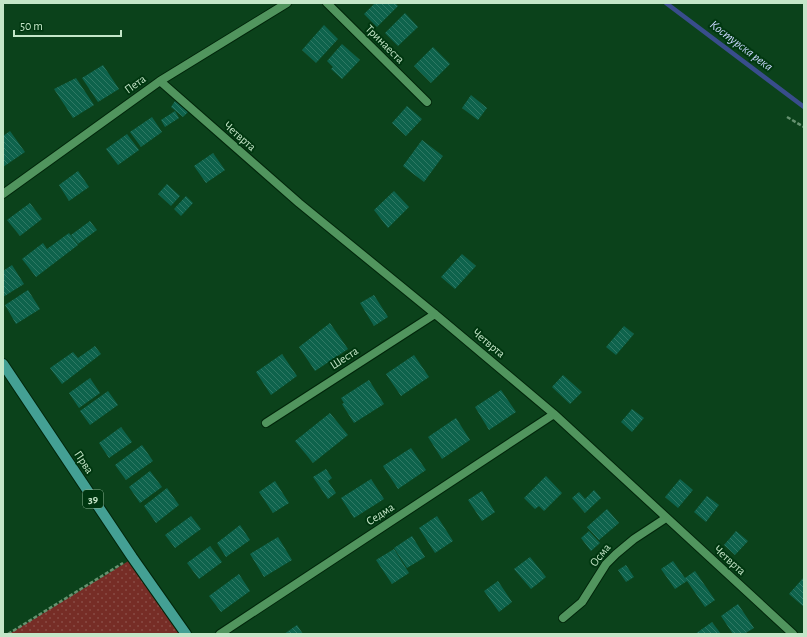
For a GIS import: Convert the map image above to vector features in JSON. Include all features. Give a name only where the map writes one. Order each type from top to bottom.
[{"type":"main road","name":"Прва","points":[[3,364],[132,557],[186,634]]},
{"type":"street","name":"Пета","points":[[3,194],[160,81],[287,3]]},
{"type":"street","name":"Тринаеста","points":[[327,3],[427,102]]},
{"type":"street","name":"Четврта","points":[[160,81],[299,203],[436,314],[554,414],[793,634]]},
{"type":"street","name":"Шеста","points":[[266,423],[436,314]]},
{"type":"street","name":"Седма","points":[[220,634],[554,414]]},
{"type":"street","name":"Осма","points":[[563,618],[582,602],[606,564],[616,554],[634,539],[666,518]]},
{"type":"path","points":[[787,117],[804,127]]},
{"type":"path","points":[[8,634],[132,557]]},
{"type":"shaded area","points":[[135,557],[189,634],[9,634]]},
{"type":"building","points":[[375,3],[395,3],[398,6],[377,27],[364,14]]},
{"type":"building","points":[[405,13],[418,27],[398,46],[385,33]]},
{"type":"building","points":[[324,25],[338,39],[316,63],[302,50]]},
{"type":"building","points":[[342,44],[360,60],[342,79],[331,69],[333,67],[327,61]]},
{"type":"building","points":[[433,47],[450,64],[431,83],[414,66]]},
{"type":"building","points":[[103,65],[119,89],[98,102],[82,78]]},
{"type":"building","points":[[76,78],[94,105],[73,118],[54,89]]},
{"type":"building","points":[[471,95],[487,108],[478,120],[462,108]]},
{"type":"building","points":[[175,101],[188,112],[183,117],[171,107]]},
{"type":"building","points":[[407,106],[422,119],[406,136],[392,123]]},
{"type":"building","points":[[175,111],[179,118],[165,127],[161,120]]},
{"type":"building","points":[[152,117],[162,132],[141,147],[130,132]]},
{"type":"building","points":[[10,131],[25,152],[3,167],[3,136]]},
{"type":"building","points":[[127,134],[139,150],[118,165],[106,149]]},
{"type":"building","points":[[422,140],[443,156],[424,182],[403,166]]},
{"type":"building","points":[[213,153],[225,170],[206,183],[194,166]]},
{"type":"building","points":[[78,171],[89,187],[69,201],[59,185]]},
{"type":"building","points":[[167,184],[180,196],[171,206],[158,194]]},
{"type":"building","points":[[394,191],[409,207],[388,228],[374,210]]},
{"type":"building","points":[[186,196],[193,203],[181,216],[174,209]]},
{"type":"building","points":[[30,203],[42,219],[20,236],[7,220]]},
{"type":"building","points":[[90,221],[97,230],[78,244],[71,235]]},
{"type":"building","points":[[69,233],[78,245],[36,277],[22,259],[43,243],[47,249]]},
{"type":"building","points":[[462,254],[476,266],[455,289],[441,277]]},
{"type":"building","points":[[12,265],[24,284],[3,297],[3,271]]},
{"type":"building","points":[[28,290],[40,309],[16,324],[5,305]]},
{"type":"building","points":[[374,295],[388,317],[374,326],[360,303]]},
{"type":"building","points":[[330,323],[348,349],[315,371],[299,347]]},
{"type":"building","points":[[624,326],[634,334],[616,355],[606,347]]},
{"type":"building","points":[[95,346],[101,354],[62,384],[50,368],[73,352],[78,358]]},
{"type":"building","points":[[282,354],[297,376],[271,395],[256,372]]},
{"type":"building","points":[[414,355],[429,377],[401,396],[386,374]]},
{"type":"building","points":[[563,375],[582,392],[570,404],[552,387]]},
{"type":"building","points":[[90,378],[100,393],[79,408],[69,393]]},
{"type":"building","points":[[369,380],[384,404],[354,423],[342,404],[344,403],[341,398]]},
{"type":"building","points":[[501,390],[516,412],[489,430],[475,407]]},
{"type":"building","points":[[108,391],[118,405],[90,425],[80,411]]},
{"type":"building","points":[[632,409],[644,418],[632,432],[621,422]]},
{"type":"building","points":[[330,413],[348,435],[313,463],[295,441]]},
{"type":"building","points":[[456,418],[470,440],[442,459],[428,437]]},
{"type":"building","points":[[121,427],[132,442],[109,458],[99,443]]},
{"type":"building","points":[[142,445],[153,461],[126,480],[115,465]]},
{"type":"building","points":[[411,448],[426,470],[398,489],[383,466]]},
{"type":"building","points":[[326,469],[332,478],[328,481],[336,493],[328,499],[313,477]]},
{"type":"building","points":[[150,471],[162,487],[140,503],[129,487]]},
{"type":"building","points":[[546,476],[562,493],[544,511],[539,506],[535,509],[524,498]]},
{"type":"building","points":[[371,479],[384,499],[354,518],[341,498]]},
{"type":"building","points":[[680,479],[693,490],[678,508],[665,497]]},
{"type":"building","points":[[275,481],[289,503],[273,513],[259,492]]},
{"type":"building","points":[[167,488],[179,505],[156,523],[144,506]]},
{"type":"building","points":[[594,490],[601,498],[585,513],[572,498],[579,492],[585,499]]},
{"type":"building","points":[[482,491],[495,512],[482,521],[468,500]]},
{"type":"building","points":[[707,496],[719,505],[706,522],[694,512]]},
{"type":"building","points":[[607,509],[619,523],[599,540],[587,527]]},
{"type":"building","points":[[191,516],[201,529],[175,548],[165,535]]},
{"type":"building","points":[[437,516],[453,541],[435,553],[419,528]]},
{"type":"building","points":[[240,525],[250,540],[226,557],[217,543]]},
{"type":"building","points":[[589,531],[600,543],[591,551],[581,538]]},
{"type":"building","points":[[736,531],[748,541],[735,555],[724,545]]},
{"type":"building","points":[[412,536],[425,557],[407,568],[394,548]]},
{"type":"building","points":[[278,537],[292,560],[264,577],[250,554]]},
{"type":"building","points":[[210,546],[222,562],[199,579],[187,563]]},
{"type":"building","points":[[394,549],[409,573],[392,584],[376,560]]},
{"type":"building","points":[[530,557],[546,577],[531,589],[514,569]]},
{"type":"building","points":[[673,561],[685,578],[695,571],[715,600],[705,607],[687,581],[675,589],[661,569]]},
{"type":"building","points":[[626,565],[634,577],[626,582],[618,570]]},
{"type":"building","points":[[239,574],[250,591],[221,612],[209,596]]},
{"type":"building","points":[[804,577],[804,607],[789,594]]},
{"type":"building","points":[[498,581],[512,602],[499,612],[484,591]]},
{"type":"building","points":[[738,604],[754,628],[744,634],[733,634],[721,616]]},
{"type":"building","points":[[712,622],[721,634],[695,634]]},
{"type":"building","points":[[297,625],[303,634],[284,634]]},
{"type":"waterway","name":"Костурска река","points":[[666,3],[804,107]]}]
